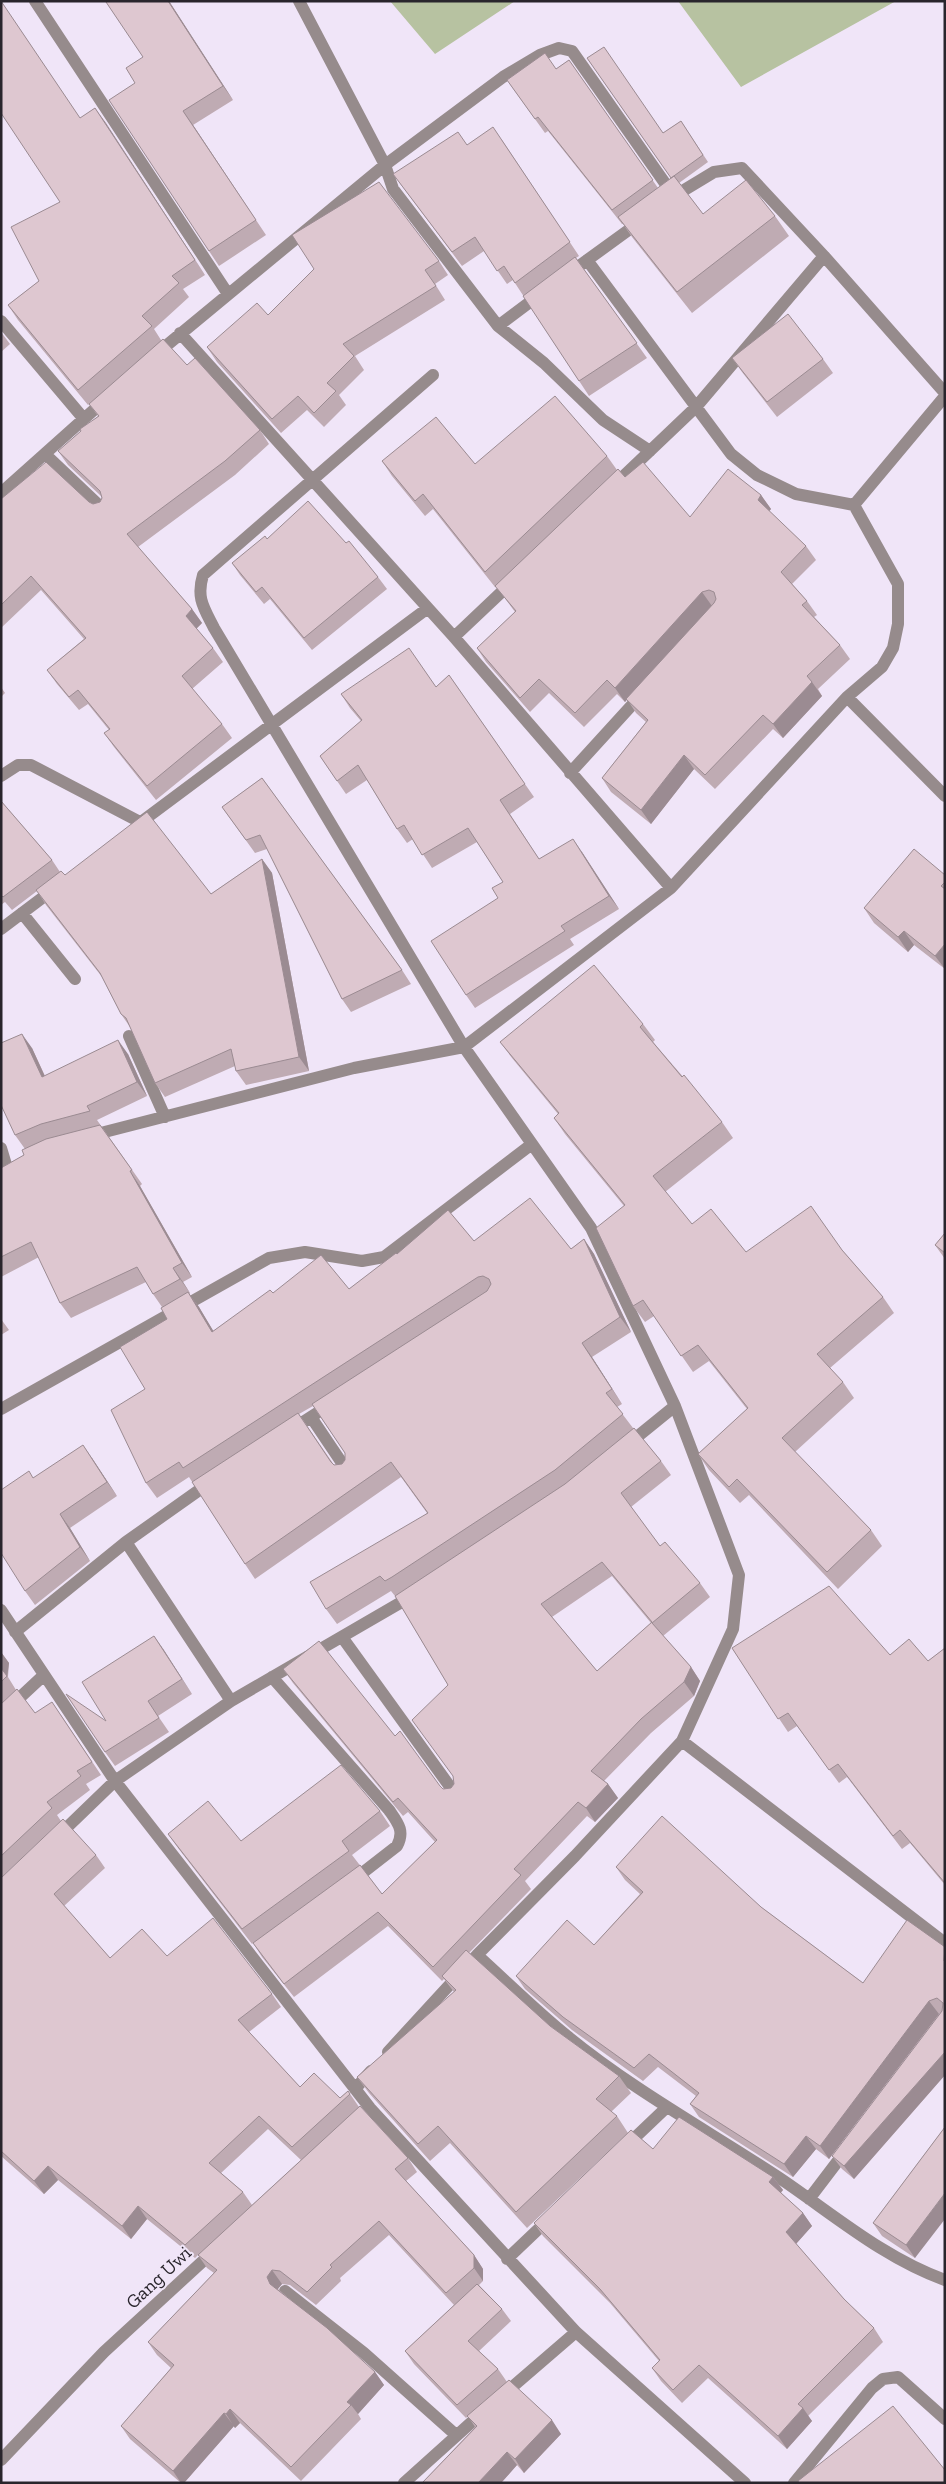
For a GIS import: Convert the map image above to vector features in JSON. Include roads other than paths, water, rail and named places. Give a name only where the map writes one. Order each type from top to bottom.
[{"type":"street","points":[[35,1],[228,294]]},
{"type":"street","points":[[299,1],[385,165],[393,189],[498,326],[544,363],[603,420],[650,451]]},
{"type":"street","points":[[143,366],[180,333],[385,165],[503,78],[540,55],[559,48],[572,51],[674,196]]},
{"type":"street","points":[[498,326],[674,196],[714,172],[742,168],[824,256],[945,395],[854,505]]},
{"type":"street","points":[[604,495],[696,408],[824,256]]},
{"type":"street","points":[[587,260],[731,454],[757,475],[796,494],[854,505]]},
{"type":"street","points":[[1,322],[84,419]]},
{"type":"street","points":[[180,333],[454,637],[671,888]]},
{"type":"street","points":[[355,2089],[477,1955],[575,1856],[682,1741],[733,1629],[739,1575],[675,1406],[591,1228],[464,1047],[214,628],[200,599],[200,586],[203,575],[434,375]]},
{"type":"street","points":[[1,493],[114,392]]},
{"type":"street","points":[[45,454],[104,510]]},
{"type":"street","points":[[72,1141],[354,1068],[464,1047],[671,888],[846,698],[882,667],[893,648],[898,624],[898,584],[854,505]]},
{"type":"street","points":[[454,637],[519,575]]},
{"type":"street","points":[[125,834],[271,723],[428,608]]},
{"type":"street","points":[[570,773],[650,685]]},
{"type":"street","points":[[846,698],[945,796]]},
{"type":"street","points":[[1,776],[18,765],[31,765],[140,822]]},
{"type":"street","points":[[1,929],[62,882]]},
{"type":"street","points":[[22,913],[75,979]]},
{"type":"street","points":[[129,1036],[165,1117]]},
{"type":"street","points":[[1,1409],[269,1258],[305,1252],[362,1261],[384,1258],[532,1144]]},
{"type":"street","points":[[1,1148],[4,1169],[22,1160]]},
{"type":"street","points":[[279,1437],[344,1395]]},
{"type":"street","points":[[620,1450],[675,1406]]},
{"type":"street","points":[[311,1417],[348,1472]]},
{"type":"street","points":[[15,1632],[126,1542],[223,1474]]},
{"type":"street","points":[[126,1542],[231,1701]]},
{"type":"street","points":[[51,1842],[115,1781],[231,1701],[423,1588]]},
{"type":"street","points":[[2,1612],[115,1781],[255,1953],[355,2089],[366,2112],[576,2332],[745,2483]]},
{"type":"street","points":[[342,1637],[456,1795]]},
{"type":"street","points":[[1,1715],[44,1675]]},
{"type":"street","points":[[272,1677],[401,1826],[401,1838],[397,1846],[338,1892]]},
{"type":"street","points":[[682,1741],[945,1944]]},
{"type":"street","points":[[477,1955],[567,2036],[667,2107],[725,2142],[882,2250],[920,2271],[945,2280]]},
{"type":"street","points":[[618,2154],[667,2107]]},
{"type":"street","points":[[809,2198],[856,2136]]},
{"type":"street","points":[[507,2259],[556,2213]]},
{"type":"street","name":"Gang Uwi","points":[[1,2460],[104,2352],[226,2240]]},
{"type":"street","points":[[285,2291],[364,2353],[456,2435]]},
{"type":"street","points":[[404,2483],[456,2435],[576,2332]]},
{"type":"street","points":[[794,2483],[872,2388],[883,2378],[898,2377],[945,2419]]}]
